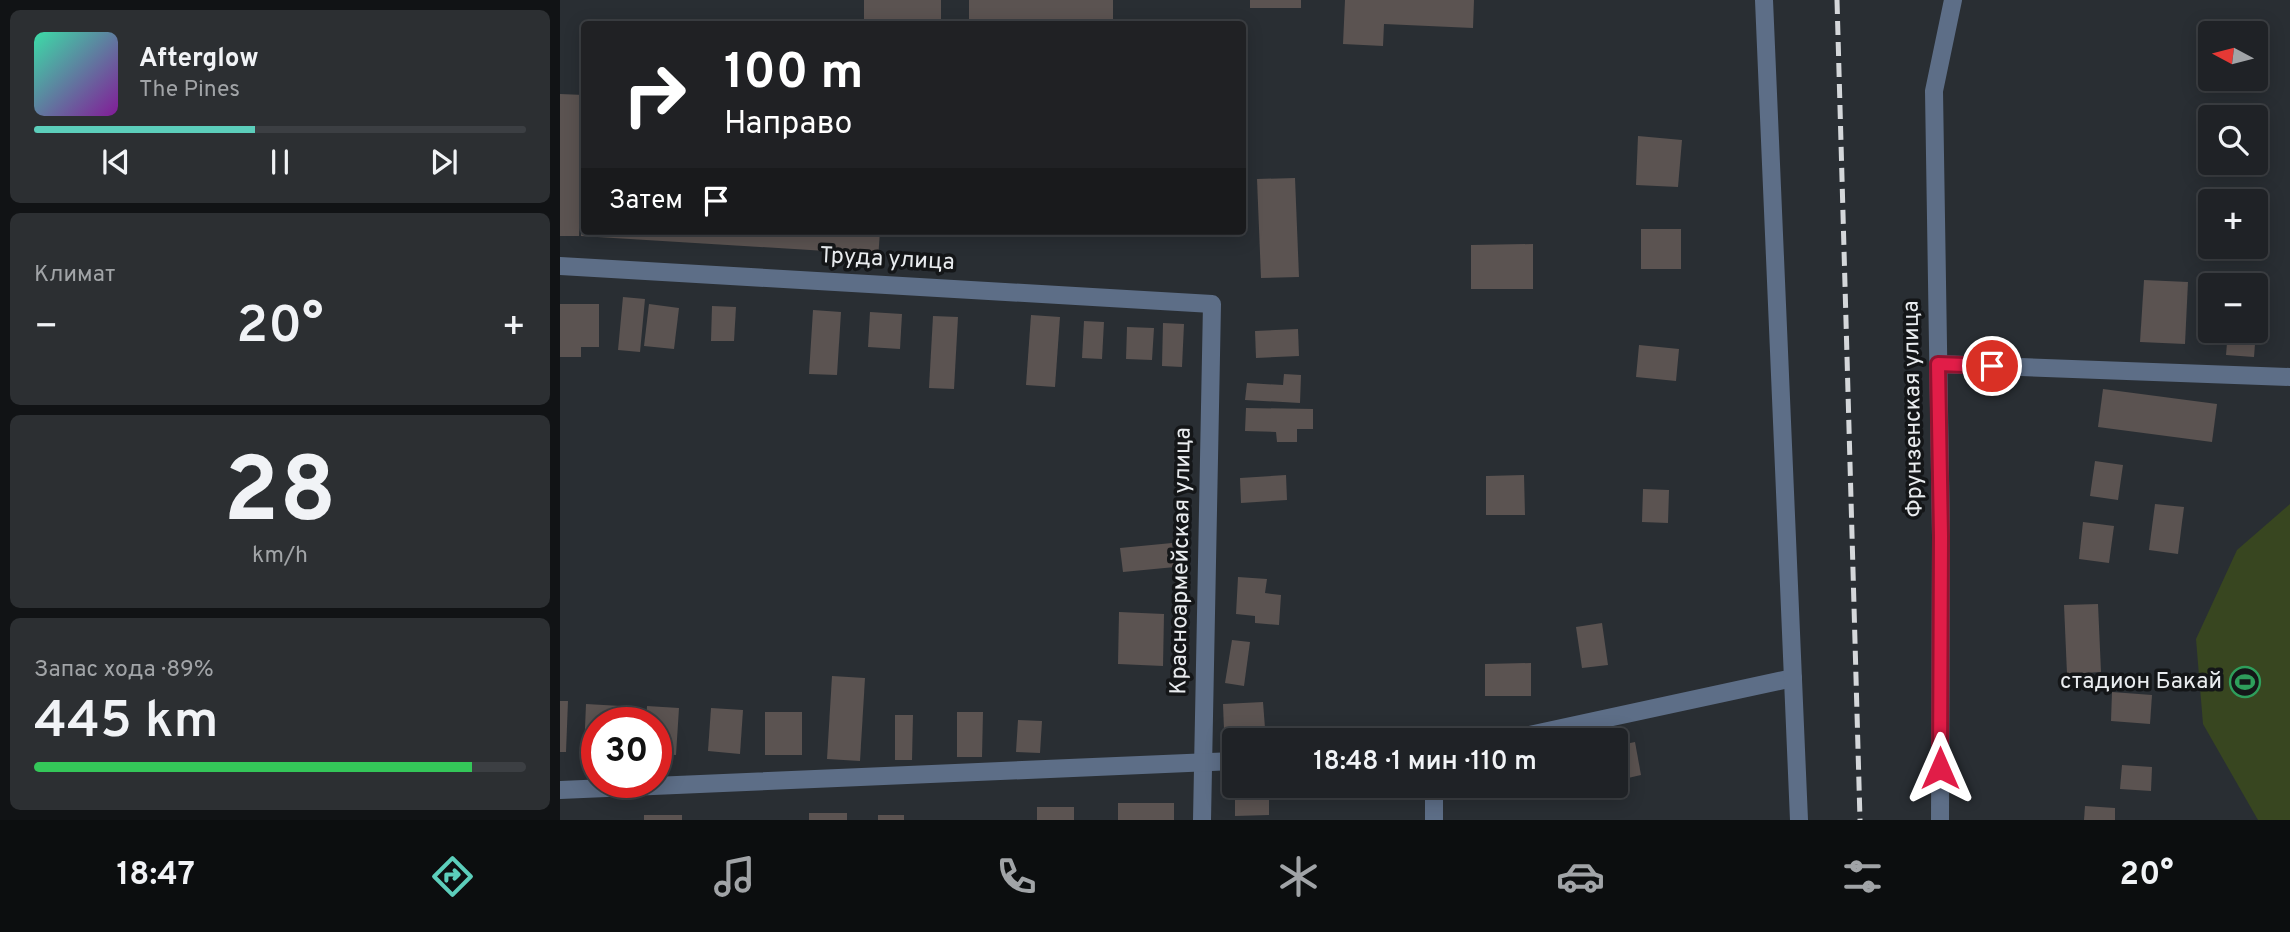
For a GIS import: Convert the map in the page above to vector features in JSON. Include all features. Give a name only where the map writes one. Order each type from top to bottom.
[{"type":"street","points":[[1764,0],[1799,820]]},
{"type":"street","name":"Фрунзенская улица","points":[[1940,820],[1941,536],[1934,91],[1953,0]]},
{"type":"street","name":"Труда улица","points":[[560,266],[1212,304]]},
{"type":"street","name":"Красноармейская улица","points":[[1202,820],[1212,304]]},
{"type":"street","points":[[1938,364],[2290,377]]},
{"type":"street","points":[[1562,728],[1793,678]]},
{"type":"street","points":[[560,790],[1222,761]]},
{"type":"street","points":[[1434,798],[1434,820]]},
{"type":"green space","name":"стадион Бакай","points":[[2290,504],[2290,820],[2258,820],[2203,724],[2196,639],[2237,550]]},
{"type":"building","points":[[864,0],[941,0],[941,21],[864,21]]},
{"type":"building","points":[[969,0],[1113,0],[1113,21],[969,21]]},
{"type":"building","points":[[1250,0],[1301,0],[1301,8],[1250,8]]},
{"type":"building","points":[[1345,0],[1474,0],[1473,28],[1384,24],[1383,46],[1343,44]]},
{"type":"building","points":[[560,94],[581,95],[579,236],[560,236]]},
{"type":"building","points":[[1638,136],[1682,140],[1678,187],[1636,185]]},
{"type":"building","points":[[1295,178],[1299,277],[1261,278],[1257,179]]},
{"type":"building","points":[[1641,229],[1681,229],[1681,269],[1641,269]]},
{"type":"building","points":[[880,235],[878,260],[826,257],[826,251],[581,236]]},
{"type":"building","points":[[1533,244],[1533,289],[1471,289],[1471,245]]},
{"type":"building","points":[[2144,280],[2188,282],[2185,344],[2140,342]]},
{"type":"building","points":[[623,297],[645,299],[640,352],[618,350]]},
{"type":"building","points":[[560,304],[599,304],[599,347],[581,347],[581,357],[560,357]]},
{"type":"building","points":[[649,304],[679,308],[674,349],[644,346]]},
{"type":"building","points":[[712,306],[736,307],[734,341],[711,341]]},
{"type":"building","points":[[813,310],[841,312],[837,375],[809,374]]},
{"type":"building","points":[[870,312],[902,314],[900,349],[868,347]]},
{"type":"building","points":[[1031,315],[1060,317],[1055,387],[1026,385]]},
{"type":"building","points":[[933,316],[958,317],[954,389],[929,388]]},
{"type":"building","points":[[1084,321],[1104,322],[1102,359],[1082,358]]},
{"type":"building","points":[[1163,323],[1184,324],[1182,367],[1162,366]]},
{"type":"building","points":[[1127,327],[1154,328],[1152,360],[1126,359]]},
{"type":"building","points":[[1298,329],[1299,356],[1256,358],[1255,331]]},
{"type":"building","points":[[2227,343],[2255,343],[2254,357],[2226,355]]},
{"type":"building","points":[[1639,345],[1679,349],[1676,381],[1636,377]]},
{"type":"building","points":[[1284,374],[1301,375],[1300,403],[1245,400],[1247,383],[1283,385]]},
{"type":"building","points":[[2103,389],[2217,404],[2212,442],[2098,427]]},
{"type":"building","points":[[1246,408],[1313,409],[1313,429],[1297,429],[1297,442],[1277,442],[1276,432],[1245,431]]},
{"type":"building","points":[[2095,461],[2123,465],[2118,500],[2090,496]]},
{"type":"building","points":[[1286,475],[1287,500],[1241,503],[1240,478]]},
{"type":"building","points":[[1524,475],[1525,515],[1486,515],[1486,476]]},
{"type":"building","points":[[1643,489],[1669,490],[1668,523],[1642,522]]},
{"type":"building","points":[[2155,504],[2184,507],[2178,554],[2149,550]]},
{"type":"building","points":[[2083,522],[2114,526],[2109,563],[2079,559]]},
{"type":"building","points":[[1172,543],[1175,567],[1123,572],[1120,548]]},
{"type":"building","points":[[1238,577],[1267,579],[1265,593],[1281,595],[1279,625],[1255,623],[1255,616],[1236,614]]},
{"type":"building","points":[[2098,604],[2101,672],[2067,674],[2064,605]]},
{"type":"building","points":[[1119,612],[1164,614],[1163,666],[1118,664]]},
{"type":"building","points":[[1602,623],[1608,665],[1582,668],[1576,627]]},
{"type":"building","points":[[1232,640],[1250,642],[1244,686],[1225,683]]},
{"type":"building","points":[[1531,663],[1531,696],[1485,696],[1485,664]]},
{"type":"building","points":[[832,676],[865,678],[860,761],[827,759]]},
{"type":"building","points":[[2112,692],[2152,695],[2150,724],[2111,721]]},
{"type":"building","points":[[560,701],[568,701],[566,752],[560,752]]},
{"type":"building","points":[[1263,702],[1265,728],[1224,728],[1223,704]]},
{"type":"building","points":[[586,704],[621,706],[621,707],[586,707]]},
{"type":"building","points":[[672,708],[679,708],[676,755],[672,755]]},
{"type":"building","points":[[711,708],[743,710],[740,754],[708,751]]},
{"type":"building","points":[[765,712],[802,712],[802,755],[765,755]]},
{"type":"building","points":[[957,712],[983,712],[982,757],[957,757]]},
{"type":"building","points":[[895,715],[913,715],[912,760],[895,760]]},
{"type":"building","points":[[1018,720],[1042,721],[1040,753],[1016,752]]},
{"type":"building","points":[[1635,742],[1641,775],[1628,778],[1628,743]]},
{"type":"building","points":[[2122,765],[2152,767],[2151,791],[2120,789]]},
{"type":"building","points":[[1235,798],[1269,798],[1269,815],[1235,816]]},
{"type":"building","points":[[1118,803],[1174,803],[1174,820],[1118,820]]},
{"type":"building","points":[[2085,806],[2115,808],[2115,820],[2084,820]]},
{"type":"building","points":[[1037,807],[1074,807],[1074,820],[1037,820]]},
{"type":"building","points":[[809,813],[847,813],[847,820],[809,820]]},
{"type":"building","points":[[644,815],[682,815],[682,820],[644,820]]},
{"type":"building","points":[[878,815],[904,815],[904,820],[878,820]]},
{"type":"railway","points":[[1837,0],[1860,820]]},
{"type":"place","name":"стадион Бакай","points":[[2245,682]]},
{"type":"route","points":[[1940,768],[1941,536],[1938,364],[1992,366]]}]
